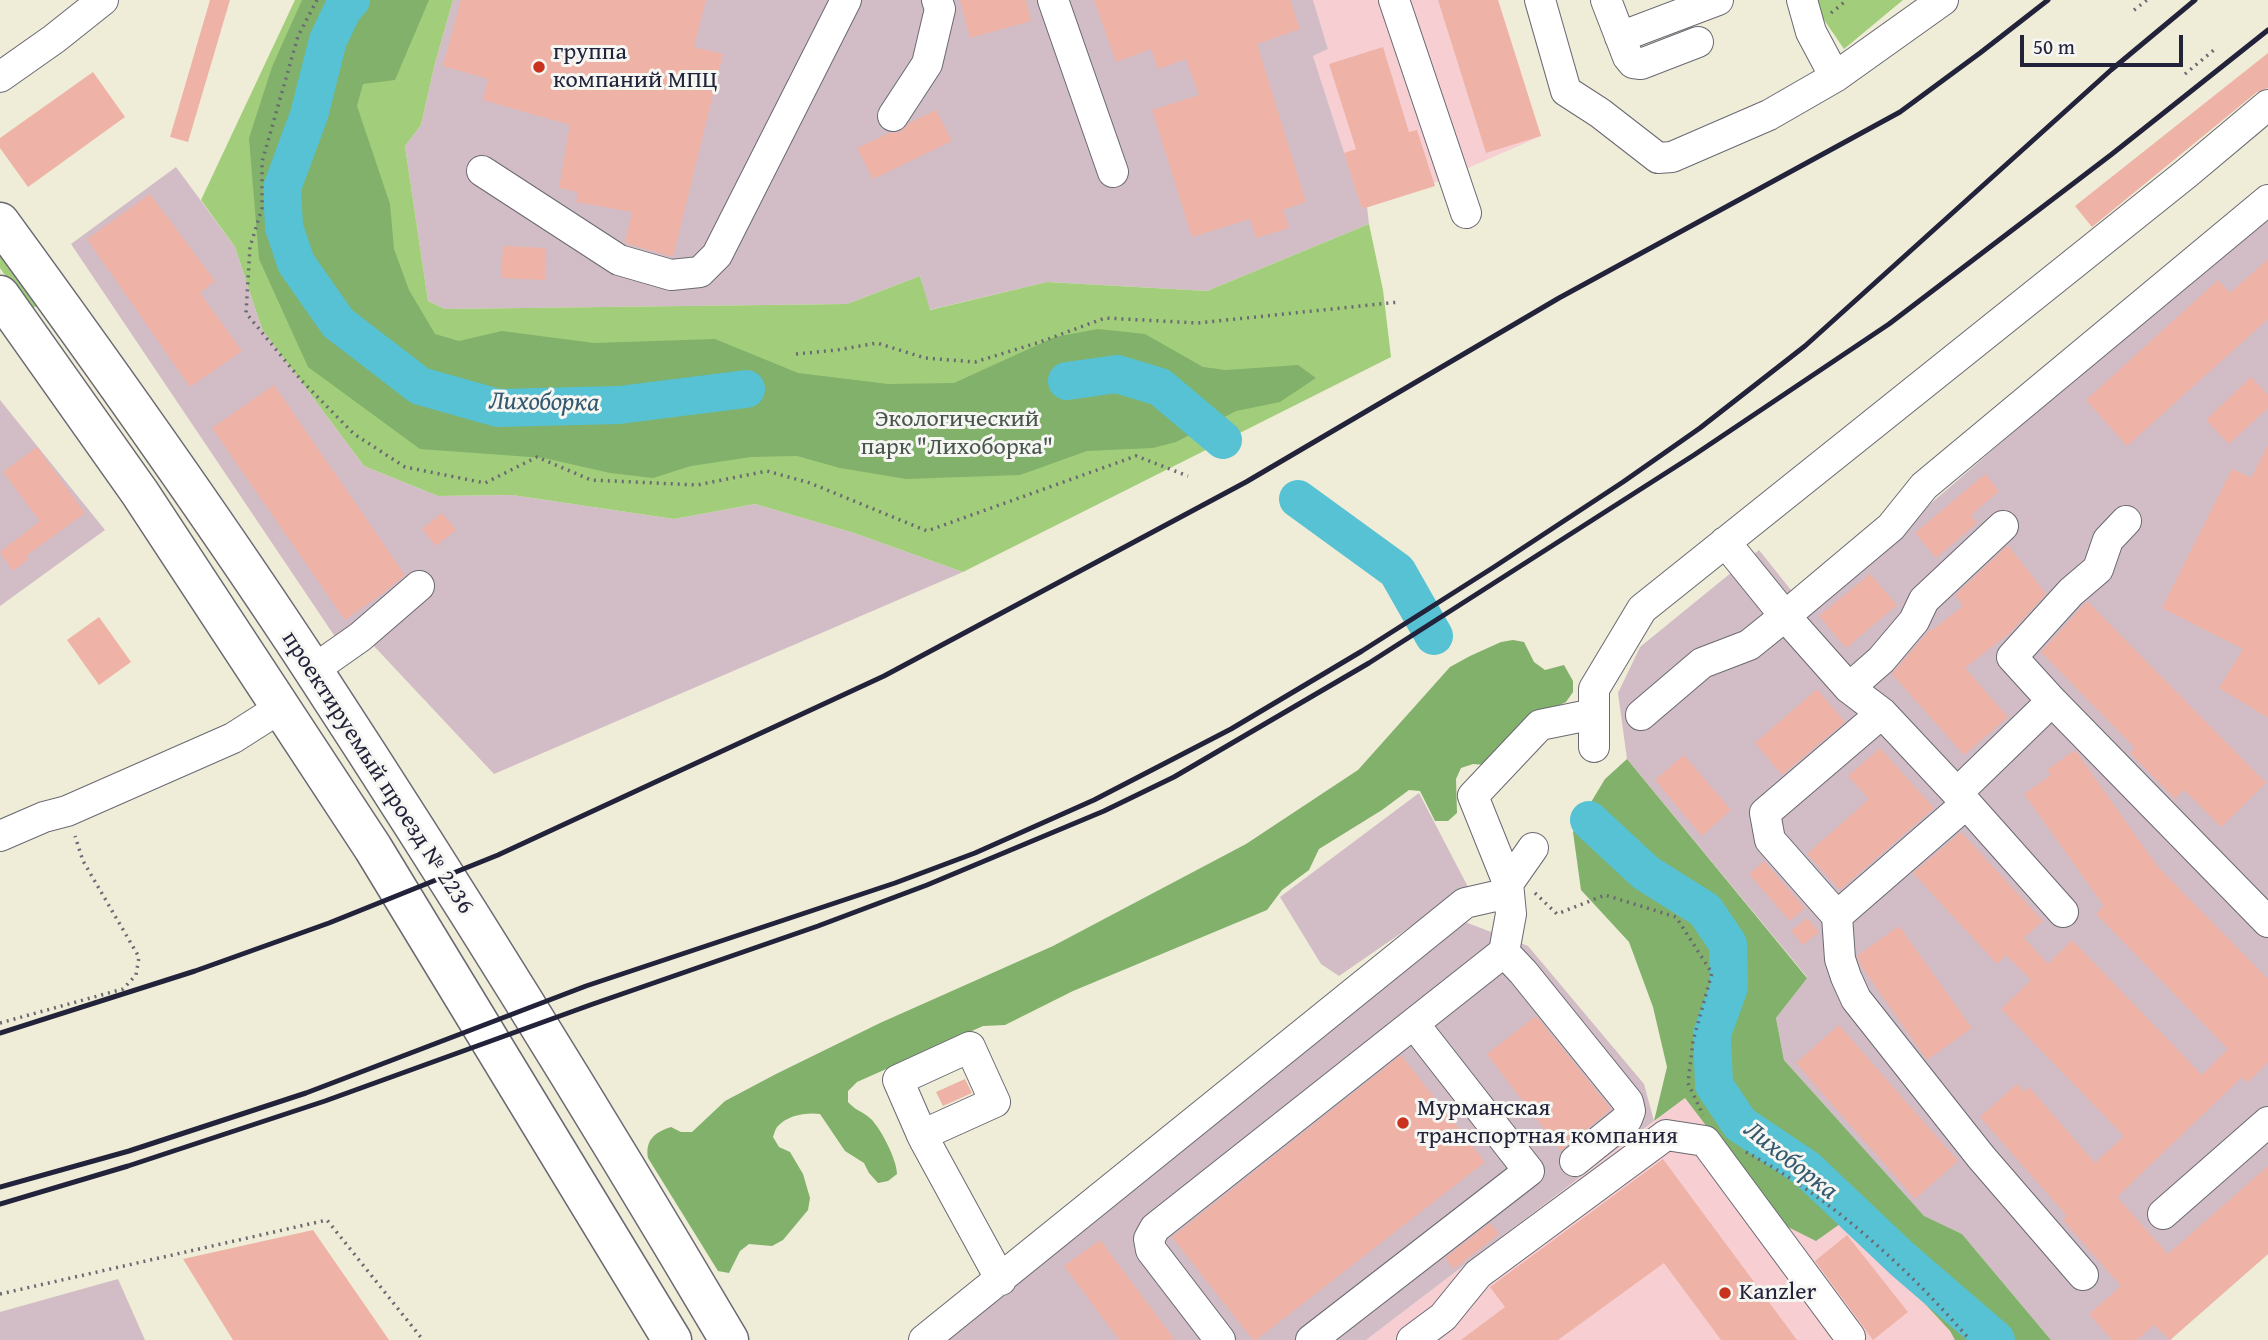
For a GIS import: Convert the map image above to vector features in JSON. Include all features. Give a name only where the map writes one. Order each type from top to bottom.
[{"type":"main road","name":"проектируемый проезд № 2236","points":[[0,222],[111,374],[313,670],[439,866],[729,1340]]},
{"type":"main road","name":"проектируемый проезд № 2236","points":[[0,295],[140,493],[373,848],[672,1340]]},
{"type":"street","points":[[482,171],[619,260],[671,275],[700,272],[717,255],[846,0]]},
{"type":"street","points":[[893,116],[927,64],[940,9],[937,0]]},
{"type":"street","points":[[1053,0],[1113,172]]},
{"type":"street","points":[[1394,0],[1466,213]]},
{"type":"street","points":[[1606,0],[1630,61],[1636,64],[1698,42]]},
{"type":"street","points":[[1620,37],[1718,0]]},
{"type":"street","points":[[1802,0],[1811,32],[1835,78]]},
{"type":"street","points":[[1548,3],[1566,91],[1600,113],[1658,158],[1672,157],[1769,115],[1835,78],[1943,0]]},
{"type":"street","points":[[0,77],[94,3]]},
{"type":"street","points":[[1594,747],[1594,689],[1642,609],[2268,105]]},
{"type":"street","points":[[1641,715],[1702,663],[1749,645],[1785,616],[1891,527],[1924,486],[2268,200]]},
{"type":"street","points":[[2126,521],[2108,540],[2098,569],[2071,592],[2012,657],[2268,922]]},
{"type":"street","points":[[1849,688],[1881,660],[1914,621],[1924,600],[2003,526]]},
{"type":"street","points":[[1725,542],[1785,616],[1849,688],[1882,713],[2063,912]]},
{"type":"street","points":[[313,670],[360,637],[419,586]]},
{"type":"street","points":[[1837,916],[1962,798],[2052,701]]},
{"type":"street","name":"проектируемый проезд № 2236","points":[[0,836],[44,817],[67,811],[233,738],[280,708]]},
{"type":"street","points":[[1882,713],[1765,813],[1770,840],[1837,916],[1840,959],[1856,999],[1981,1157],[2084,1275]]},
{"type":"street","points":[[1220,1340],[1151,1251],[1149,1240],[1155,1227],[1504,952],[1511,915],[1508,883],[1473,796],[1540,725],[1594,714]]},
{"type":"street","points":[[924,1340],[1465,902],[1500,895],[1533,848]]},
{"type":"street","points":[[1504,952],[1628,1102],[1630,1111],[1627,1119],[1575,1161]]},
{"type":"street","points":[[1311,1340],[1529,1171],[1414,1024]]},
{"type":"street","points":[[2163,1214],[2268,1122]]},
{"type":"street","points":[[922,1135],[1001,1280]]},
{"type":"street","points":[[1412,1340],[1443,1317],[1478,1274],[1666,1135],[1705,1141],[1850,1337],[1849,1340]]},
{"type":"path","points":[[317,0],[298,36],[262,162],[262,208],[250,247],[246,313],[301,380],[354,434],[405,467],[485,483],[537,457],[591,480],[697,485],[767,471],[810,483],[927,531],[1136,456],[1188,476]]},
{"type":"path","points":[[2134,10],[2147,0]]},
{"type":"path","points":[[2185,74],[2216,49]]},
{"type":"path","points":[[796,354],[877,344],[925,358],[975,362],[1105,318],[1198,323],[1399,302]]},
{"type":"path","points":[[0,1023],[123,989],[136,975],[139,957],[83,861],[67,811]]},
{"type":"path","points":[[1508,883],[1527,886],[1557,914],[1605,895],[1676,917],[1712,973],[1693,1041],[1688,1083],[1707,1124]]},
{"type":"path","points":[[1736,1147],[1784,1172],[1847,1219],[1943,1309],[1970,1340]]},
{"type":"path","points":[[0,1294],[327,1220],[424,1340]]},
{"type":"shaded area","points":[[453,0],[1313,0],[1328,49],[1313,56],[1362,208],[1367,207],[1369,224],[1207,291],[1047,282],[929,310],[920,276],[847,304],[445,309],[428,301],[405,146],[421,125]]},
{"type":"shaded area","points":[[1313,0],[1498,0],[1541,136],[1434,183],[1362,209],[1313,56],[1328,49]]},
{"type":"shaded area","points":[[176,167],[235,247],[262,329],[364,466],[438,496],[512,495],[674,519],[755,504],[854,533],[963,572],[494,774],[372,644],[350,659],[71,244]]},
{"type":"shaded area","points":[[2268,213],[2268,1254],[2170,1340],[2051,1340],[1962,1234],[1924,1217],[1784,1060],[1776,1018],[1807,977],[1627,759],[1618,693],[1640,647],[1759,550],[1807,610]]},
{"type":"shaded area","points":[[0,400],[105,530],[0,606]]},
{"type":"shaded area","points":[[1419,793],[1468,887],[1339,976],[1321,964],[1280,897]]},
{"type":"shaded area","points":[[1465,922],[1528,946],[1644,1084],[1654,1121],[1366,1340],[945,1340],[1094,1223]]},
{"type":"shaded area","points":[[1685,1098],[1780,1223],[1847,1219],[1950,1331],[1955,1340],[1366,1340]]},
{"type":"shaded area","points":[[118,1279],[145,1340],[0,1340],[0,1312]]},
{"type":"green space","name":"Экологический парк \"Лихоборка\"","points":[[295,0],[453,0],[421,125],[405,146],[428,301],[445,309],[847,304],[920,276],[930,310],[1047,282],[1207,291],[1369,224],[1383,290],[1391,357],[963,572],[854,533],[755,504],[674,519],[512,495],[438,496],[364,466],[262,329],[235,247],[201,200]]},
{"type":"green space","points":[[302,0],[429,0],[395,80],[363,84],[357,106],[390,204],[394,249],[409,290],[435,334],[459,341],[502,331],[594,343],[715,339],[798,373],[888,384],[954,383],[1055,337],[1098,329],[1145,334],[1203,367],[1226,370],[1298,365],[1316,378],[1280,402],[1236,411],[1176,442],[1153,448],[1087,451],[1020,475],[906,479],[840,468],[797,456],[751,457],[691,466],[653,478],[610,473],[544,458],[420,449],[308,367],[259,259],[249,138],[272,67]]},
{"type":"green space","points":[[1815,0],[1903,0],[1844,49],[1818,11]]},
{"type":"green space","points":[[0,251],[37,306],[30,309],[26,306],[0,268]]},
{"type":"green space","points":[[1501,642],[1524,642],[1534,662],[1545,670],[1564,665],[1573,681],[1573,692],[1566,702],[1545,712],[1486,765],[1473,764],[1461,768],[1456,779],[1457,813],[1448,821],[1435,821],[1420,791],[1409,790],[1319,849],[1309,870],[1282,890],[1267,910],[1073,991],[1005,1025],[983,1026],[857,1082],[848,1091],[848,1102],[871,1119],[888,1145],[897,1174],[888,1181],[878,1183],[864,1163],[845,1151],[820,1114],[803,1114],[781,1123],[773,1137],[779,1147],[790,1152],[803,1174],[810,1198],[808,1210],[783,1240],[772,1246],[749,1244],[740,1251],[729,1273],[718,1271],[648,1158],[648,1146],[656,1134],[671,1127],[681,1132],[692,1132],[725,1101],[776,1074],[880,1023],[1053,946],[1246,844],[1358,770],[1450,667]]},
{"type":"green space","points":[[1627,759],[1807,978],[1776,1018],[1784,1060],[1924,1216],[1962,1234],[2051,1340],[1955,1340],[1950,1331],[1847,1219],[1816,1241],[1780,1223],[1685,1098],[1654,1121],[1667,1067],[1653,1007],[1629,942],[1581,890],[1573,832],[1605,779]]},
{"type":"building","points":[[210,0],[230,0],[188,142],[170,137]]},
{"type":"building","points":[[461,0],[706,0],[694,47],[723,54],[673,257],[625,243],[632,212],[576,202],[578,192],[559,188],[570,125],[483,100],[488,79],[443,66]]},
{"type":"building","points":[[960,0],[1026,0],[1031,21],[970,38]]},
{"type":"building","points":[[1094,0],[1290,0],[1300,29],[1257,44],[1306,202],[1283,210],[1289,228],[1256,238],[1250,219],[1192,237],[1152,110],[1199,95],[1186,59],[1158,69],[1151,49],[1116,62]]},
{"type":"building","points":[[1438,0],[1498,0],[1541,136],[1486,153]]},
{"type":"building","points":[[1383,47],[1409,132],[1417,130],[1435,186],[1362,209],[1344,153],[1356,149],[1329,64]]},
{"type":"building","points":[[2268,53],[2268,88],[2257,92],[2092,227],[2075,206]]},
{"type":"building","points":[[93,72],[125,117],[28,187],[0,148],[0,138]]},
{"type":"building","points":[[936,110],[952,141],[873,179],[857,148],[889,133],[900,132],[909,123]]},
{"type":"building","points":[[150,194],[215,281],[200,293],[242,351],[190,387],[87,239]]},
{"type":"building","points":[[503,246],[546,248],[545,280],[501,278]]},
{"type":"building","points":[[2268,259],[2268,319],[2127,446],[2086,400],[2218,280],[2230,293]]},
{"type":"building","points":[[2251,377],[2268,395],[2268,408],[2229,444],[2206,420]]},
{"type":"building","points":[[274,385],[405,575],[345,620],[212,428]]},
{"type":"building","points":[[2268,445],[2268,718],[2219,688],[2243,649],[2162,608],[2232,469],[2251,478]]},
{"type":"building","points":[[37,447],[85,513],[26,556],[29,559],[13,571],[0,552],[40,521],[3,472]]},
{"type":"building","points":[[1985,474],[1999,491],[1971,515],[1977,523],[1936,558],[1915,533]]},
{"type":"building","points":[[442,513],[456,530],[436,546],[422,529]]},
{"type":"building","points":[[2008,545],[2046,594],[2011,632],[1965,668],[2008,717],[1964,755],[1892,674],[1930,629],[1931,631],[1963,606],[1955,595]]},
{"type":"building","points":[[1870,574],[1897,605],[1846,648],[1819,616]]},
{"type":"building","points":[[2087,601],[2266,783],[2221,827],[2184,790],[2175,799],[2130,753],[2135,748],[2041,652]]},
{"type":"building","points":[[99,617],[131,662],[99,685],[67,640]]},
{"type":"building","points":[[1817,689],[1845,722],[1782,775],[1755,743]]},
{"type":"building","points":[[1880,748],[1934,808],[1840,890],[1807,854],[1869,799],[1848,776]]},
{"type":"building","points":[[2075,750],[2158,867],[2268,979],[2268,1062],[2247,1083],[2242,1077],[2117,1197],[2168,1254],[2268,1166],[2268,1254],[2170,1340],[2154,1325],[2137,1340],[2112,1340],[2089,1314],[2121,1286],[2063,1220],[2067,1216],[1980,1117],[2017,1084],[2024,1092],[2029,1087],[2095,1163],[2124,1136],[2001,1009],[2031,980],[2006,955],[1997,964],[1913,873],[1961,832],[2043,921],[2024,938],[2048,964],[2072,940],[2202,1075],[2228,1049],[2096,914],[2104,906],[2024,794],[2051,775],[2047,770]]},
{"type":"building","points":[[1684,755],[1731,810],[1702,836],[1655,780]]},
{"type":"building","points":[[1764,861],[1805,908],[1790,921],[1749,874]]},
{"type":"building","points":[[1807,918],[1819,932],[1803,945],[1791,931]]},
{"type":"building","points":[[1899,926],[1972,1028],[1927,1060],[1861,966],[1857,956]]},
{"type":"building","points":[[1536,1016],[1611,1109],[1561,1151],[1487,1054]]},
{"type":"building","points":[[1839,1025],[1958,1161],[1915,1199],[1796,1063]]},
{"type":"building","points":[[1401,1055],[1485,1162],[1253,1340],[1172,1237]]},
{"type":"building","points":[[965,1079],[972,1093],[943,1106],[936,1092]]},
{"type":"building","points":[[1663,1159],[1797,1340],[1721,1340],[1664,1263],[1558,1340],[1461,1340],[1505,1307],[1490,1287]]},
{"type":"building","points":[[1490,1223],[1499,1234],[1454,1269],[1445,1258]]},
{"type":"building","points":[[313,1230],[389,1340],[233,1340],[183,1259]]},
{"type":"building","points":[[1847,1235],[1908,1312],[1873,1340],[1815,1261]]},
{"type":"building","points":[[1100,1240],[1175,1340],[1119,1340],[1064,1266]]},
{"type":"waterway","name":"Лихоборка","points":[[351,0],[343,9],[328,40],[309,115],[282,188],[284,227],[296,263],[338,323],[420,386],[498,408],[619,405],[746,389]]},
{"type":"waterway","name":"Лихоборка","points":[[1067,381],[1117,374],[1160,387],[1223,440]]},
{"type":"waterway","name":"Лихоборка","points":[[1298,499],[1397,571],[1434,636]]},
{"type":"waterway","name":"Лихоборка","points":[[1589,820],[1646,873],[1705,910],[1728,944],[1729,987],[1712,1034],[1714,1085],[1740,1124],[1807,1169],[1902,1259],[1996,1340]]},
{"type":"railway","points":[[0,1033],[195,971],[329,923],[498,855],[884,676],[1246,482],[1559,298],[1900,112],[2048,0]]},
{"type":"railway","points":[[0,1187],[129,1151],[306,1093],[586,986],[895,883],[975,853],[1094,800],[1231,729],[1362,651],[1494,567],[1700,428],[1805,346],[2111,70],[2195,0]]},
{"type":"railway","points":[[0,1204],[128,1166],[325,1101],[818,926],[927,885],[1104,811],[1174,777],[1369,663],[1694,455],[1889,324],[2112,154],[2268,30]]},
{"type":"place","name":"группа компаний МПЦ","points":[[539,67]]},
{"type":"place","name":"Мурманская транспортная компания","points":[[1403,1123]]},
{"type":"place","name":"Kanzler","points":[[1725,1293]]}]
